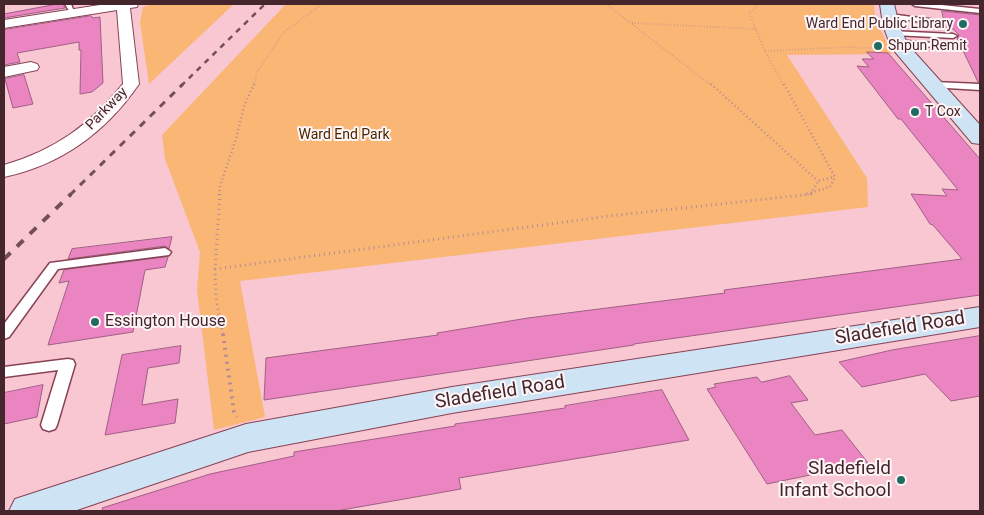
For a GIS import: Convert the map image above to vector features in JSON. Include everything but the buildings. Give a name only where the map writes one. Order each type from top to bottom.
[{"type":"street","points":[[4,24],[71,8],[127,5]]},
{"type":"street","name":"Parkway","points":[[4,171],[40,160],[90,129],[131,84],[127,5]]},
{"type":"street","points":[[894,29],[934,85],[980,138]]},
{"type":"street","points":[[5,68],[31,67]]},
{"type":"street","name":"Sladefield Road","points":[[46,507],[246,438],[452,400],[980,317]]},
{"type":"lane","points":[[915,4],[980,11]]},
{"type":"lane","points":[[894,29],[936,22]]},
{"type":"lane","points":[[894,29],[953,36]]},
{"type":"lane","points":[[894,29],[956,47]]},
{"type":"lane","points":[[934,85],[980,87]]},
{"type":"lane","points":[[4,334],[54,266],[165,252]]},
{"type":"lane","points":[[4,372],[68,364],[50,425]]},
{"type":"path","points":[[246,438],[234,412],[227,355],[216,298],[215,269],[220,186],[236,139],[244,106],[253,88],[257,72],[284,32],[322,4]]},
{"type":"path","points":[[606,4],[722,93],[818,181]]},
{"type":"path","points":[[760,4],[749,13],[765,51],[835,177]]},
{"type":"path","points":[[631,23],[756,30]]},
{"type":"path","points":[[765,51],[850,47],[894,29]]},
{"type":"path","points":[[215,269],[609,216],[811,194],[830,187],[835,177]]},
{"type":"path","points":[[811,194],[818,181],[835,177]]},
{"type":"green space","points":[[152,4],[234,4],[149,84],[140,22],[143,7]]},
{"type":"green space","name":"Ward End Park","points":[[286,4],[874,4],[875,17],[892,54],[787,55],[867,178],[868,207],[240,281],[265,417],[214,430],[197,290],[200,252],[165,159],[162,135]]},
{"type":"railway","points":[[181,86],[265,4]]},
{"type":"railway","points":[[70,195],[183,84]]},
{"type":"railway","points":[[4,259],[71,194]]},
{"type":"place","name":"Ward End Public Library","points":[[963,24]]},
{"type":"place","name":"Shpun Remit","points":[[878,46]]},
{"type":"place","name":"T Cox","points":[[915,112]]},
{"type":"place","name":"Essington House","points":[[95,322]]},
{"type":"place","name":"Sladefield Infant School","points":[[901,480]]}]
